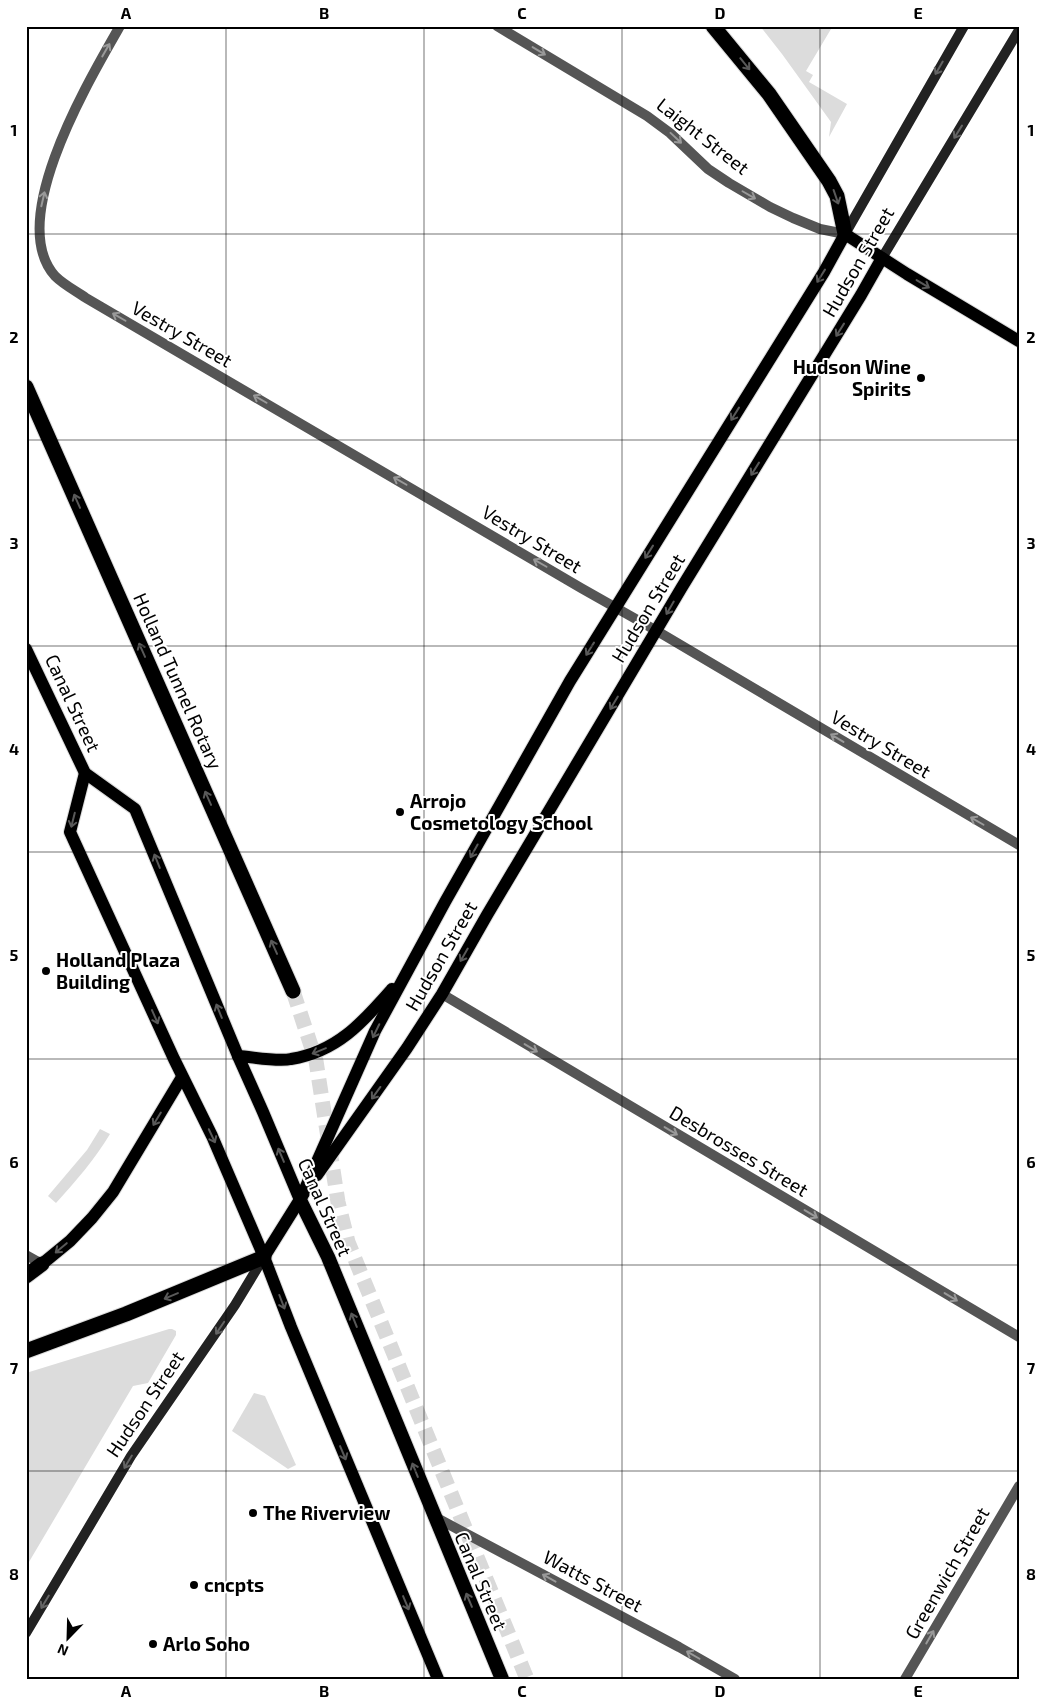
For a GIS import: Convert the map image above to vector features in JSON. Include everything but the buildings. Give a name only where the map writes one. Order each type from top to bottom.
[{"type":"highway","points":[[714,26],[769,94],[829,181],[836,196],[845,234]]},
{"type":"highway","name":"Holland Tunnel Rotary","points":[[26,387],[293,992]]},
{"type":"highway","name":"Canal Street","points":[[300,1200],[328,1257],[502,1679]]},
{"type":"highway","points":[[26,1351],[126,1314],[264,1257]]},
{"type":"highway","points":[[26,1276],[42,1264]]},
{"type":"main road","name":"Hudson Street","points":[[300,1200],[375,1031],[570,681],[824,272],[964,26]]},
{"type":"main road","name":"Hudson Street","points":[[26,1633],[131,1456],[235,1305],[300,1200],[408,1048],[442,994],[682,587],[861,295],[1019,30]]},
{"type":"main road","name":"Laight Street","points":[[845,234],[1019,341]]},
{"type":"main road","name":"Canal Street","points":[[26,649],[85,773],[135,809],[300,1200]]},
{"type":"main road","name":"Canal Street","points":[[85,773],[70,832],[182,1077],[212,1136],[264,1257],[438,1679]]},
{"type":"main road","points":[[238,1056],[290,1060],[320,1051],[345,1038],[361,1024],[406,973]]},
{"type":"main road","points":[[42,1264],[70,1241],[113,1192],[182,1077]]},
{"type":"street","name":"Vestry Street","points":[[120,26],[76,106],[51,168],[40,216],[39,231],[47,262],[55,275],[70,288],[1019,845]]},
{"type":"street","name":"Laight Street","points":[[497,26],[647,116],[670,133],[708,169],[729,183],[793,218],[820,229],[845,234]]},
{"type":"street","name":"Desbrosses Street","points":[[442,994],[1019,1337]]},
{"type":"street","points":[[26,1255],[42,1264]]},
{"type":"street","name":"Greenwich Street","points":[[905,1679],[1019,1486]]},
{"type":"street","name":"Watts Street","points":[[434,1516],[672,1643],[735,1679]]},
{"type":"shaded area","points":[[760,26],[827,26],[831,29],[806,71],[813,75],[809,82],[847,104],[829,137],[831,122]]},
{"type":"shaded area","points":[[100,1129],[110,1134],[85,1170],[56,1203],[48,1196],[87,1150]]},
{"type":"shaded area","points":[[169,1329],[176,1331],[176,1335],[148,1383],[133,1386],[26,1567],[26,1373]]},
{"type":"shaded area","points":[[254,1393],[265,1396],[296,1465],[288,1469],[232,1431]]},
{"type":"tunnel","points":[[293,991],[316,1061],[338,1202],[348,1242],[527,1679]]},
{"type":"place","name":"Hudson Wine Spirits","points":[[921,378]]},
{"type":"place","name":"Arrojo Cosmetology School","points":[[400,812]]},
{"type":"place","name":"Holland Plaza Building","points":[[46,971]]},
{"type":"place","name":"The Riverview","points":[[253,1513]]},
{"type":"place","name":"cncpts","points":[[194,1585]]},
{"type":"place","name":"Arlo Soho","points":[[153,1644]]}]
